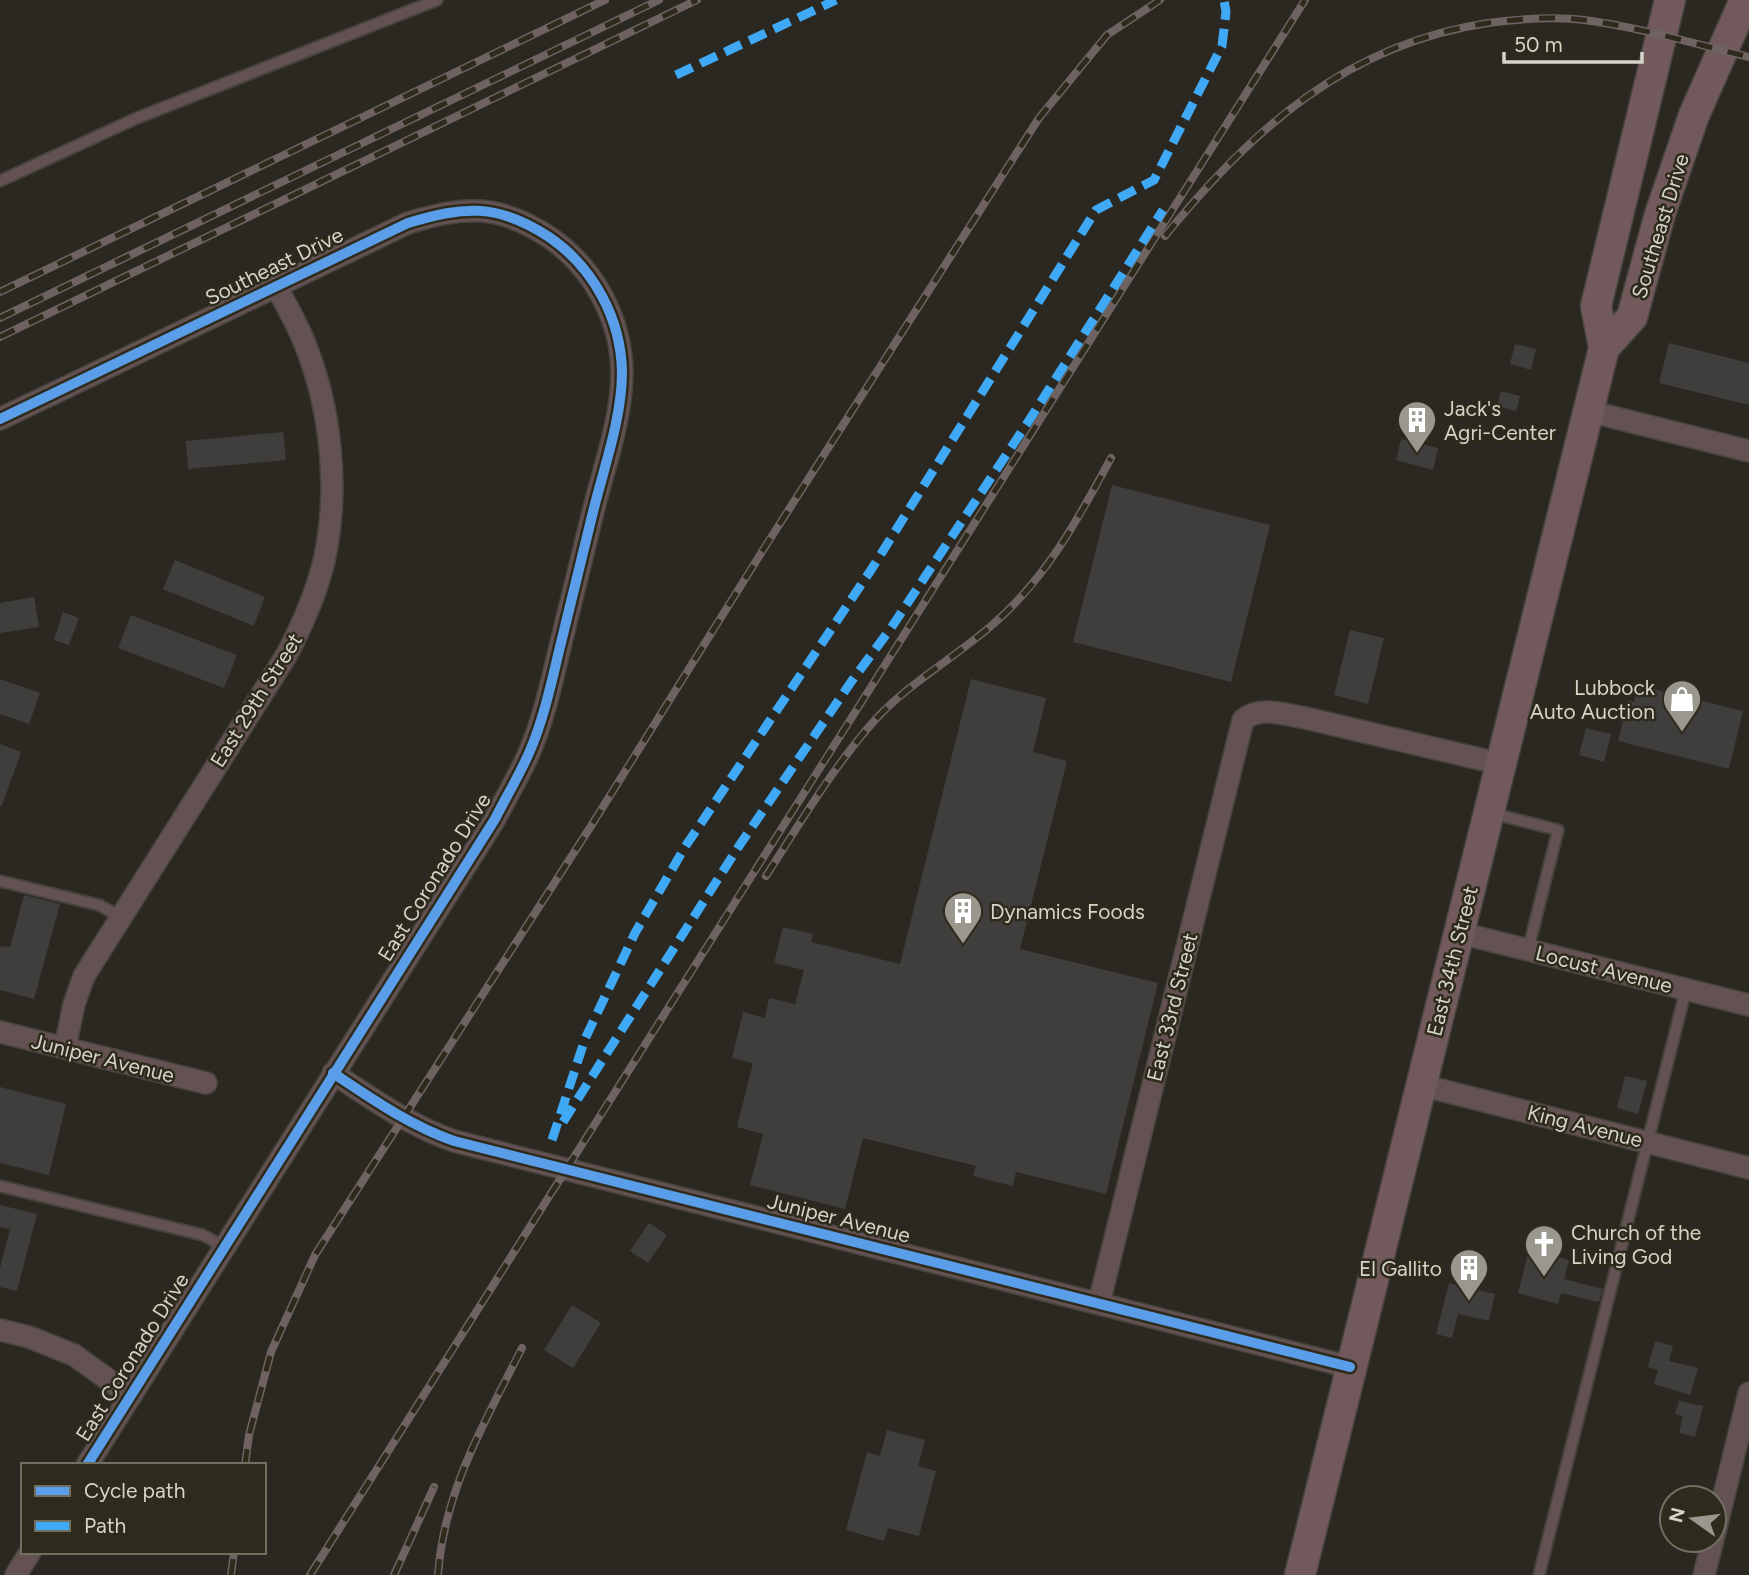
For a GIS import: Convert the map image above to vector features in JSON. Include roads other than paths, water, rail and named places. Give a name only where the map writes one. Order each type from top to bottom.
[{"type":"main road","name":"Southeast Drive","points":[[1604,348],[1596,306],[1670,0]]},
{"type":"main road","name":"Southeast Drive","points":[[1604,348],[1632,317],[1660,214],[1695,115],[1745,0]]},
{"type":"main road","name":"East 34th Street","points":[[1300,1575],[1604,348]]},
{"type":"street","name":"Southeast Drive","points":[[0,419],[408,223],[453,212],[485,211],[509,215],[527,223],[569,254]]},
{"type":"street","name":"East Coronado Drive","points":[[88,1463],[332,1073],[495,819],[530,752],[548,696],[615,421],[622,371],[611,315],[599,289],[585,269],[569,254]]},
{"type":"street","name":"East 29th Street","points":[[65,1048],[74,1004],[84,976],[286,656],[300,628],[324,561],[331,496],[331,461],[325,418],[303,338],[276,286]]},
{"type":"street","points":[[1588,411],[1749,451]]},
{"type":"street","name":"East 33rd Street","points":[[1099,1303],[1243,720],[1250,714],[1268,712],[1301,717],[1501,764]]},
{"type":"street","name":"Locust Avenue","points":[[1460,933],[1749,1006]]},
{"type":"street","name":"Juniper Avenue","points":[[0,1032],[206,1083]]},
{"type":"street","name":"Juniper Avenue","points":[[332,1073],[402,1118],[454,1141],[1350,1367]]},
{"type":"street","name":"King Avenue","points":[[1421,1085],[1749,1168]]},
{"type":"street","points":[[0,1330],[29,1337],[74,1355],[131,1396]]},
{"type":"street","points":[[1726,1484],[1749,1393]]},
{"type":"street","points":[[16,1575],[29,1554]]},
{"type":"street","points":[[1704,1575],[1709,1554]]},
{"type":"lane","points":[[0,181],[137,118],[437,0]]},
{"type":"lane","points":[[1489,813],[1558,830],[1528,950]]},
{"type":"lane","points":[[0,880],[99,905],[121,917]]},
{"type":"lane","points":[[1539,1575],[1686,989]]},
{"type":"lane","points":[[0,1186],[204,1235],[224,1247]]},
{"type":"railway","points":[[0,292],[605,0]]},
{"type":"railway","points":[[0,318],[659,0]]},
{"type":"railway","points":[[0,337],[697,0]]},
{"type":"railway","points":[[245,1463],[249,1435],[271,1352],[315,1255],[591,826],[763,550],[1039,118],[1107,35],[1160,0]]},
{"type":"railway","points":[[310,1575],[1305,0]]},
{"type":"railway","points":[[1165,236],[1232,161],[1268,127],[1306,97],[1347,71],[1390,50],[1437,34],[1488,23],[1536,18],[1572,19],[1646,31],[1749,57]]},
{"type":"railway","points":[[766,876],[831,776],[875,720],[902,694],[977,638],[1028,589],[1073,526],[1111,458]]},
{"type":"railway","points":[[438,1575],[448,1514],[457,1485],[522,1348]]},
{"type":"railway","points":[[394,1575],[434,1487]]},
{"type":"railway","points":[[231,1575],[234,1554]]},
{"type":"place","name":"Jack's Agri-Center","points":[[1417,454]]},
{"type":"place","name":"Lubbock Auto Auction","points":[[1682,733]]},
{"type":"place","name":"Dynamics Foods","points":[[963,945]]},
{"type":"place","name":"Church of the Living God","points":[[1544,1278]]},
{"type":"place","name":"El Gallito","points":[[1469,1302]]}]
